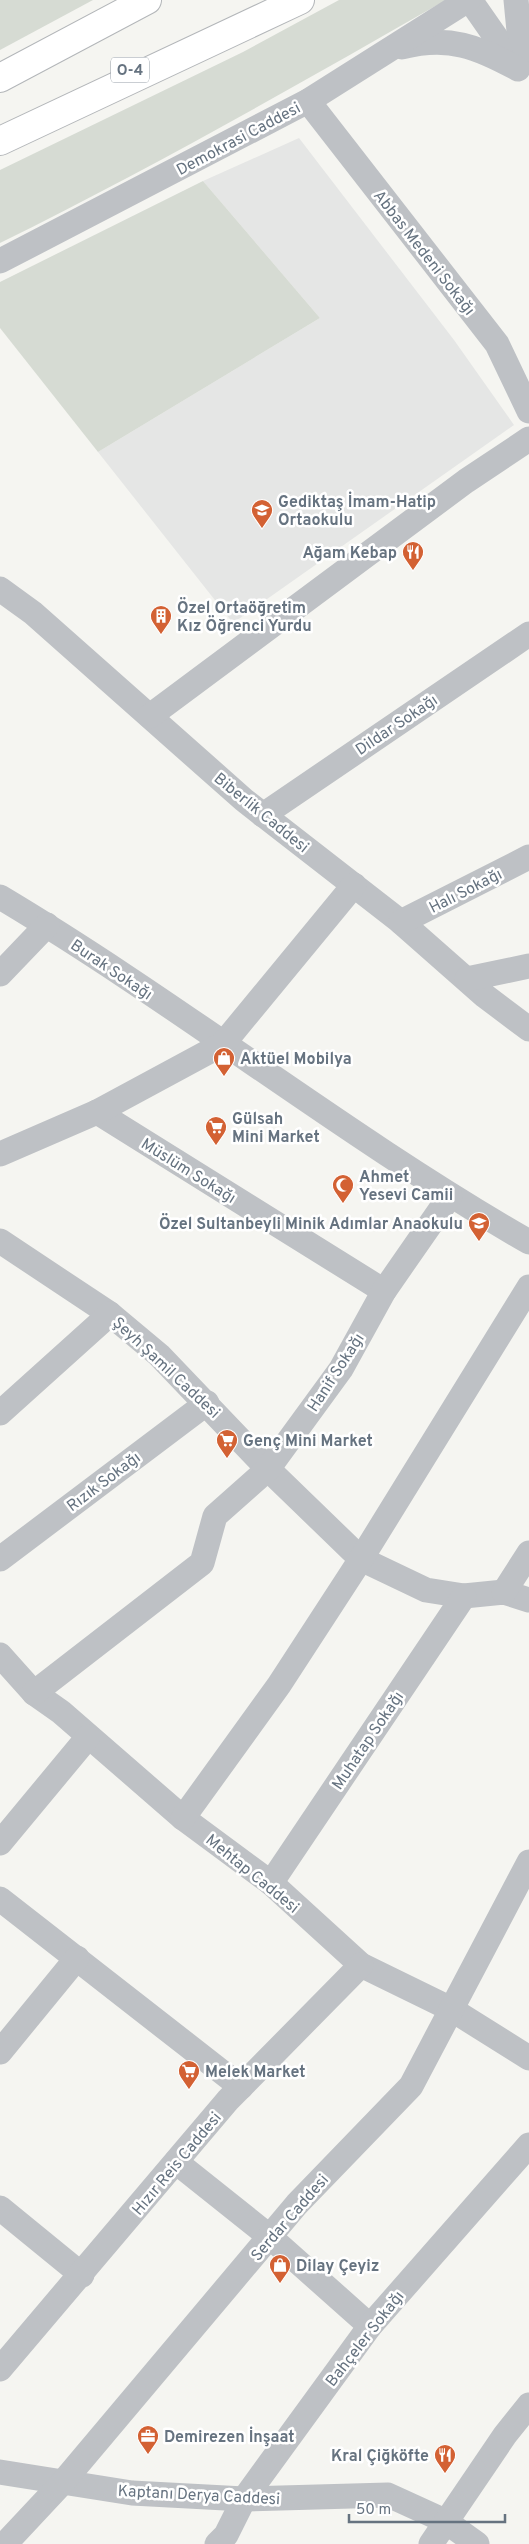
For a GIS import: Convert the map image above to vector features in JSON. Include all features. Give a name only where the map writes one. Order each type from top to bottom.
[{"type":"highway","points":[[0,78],[147,0]]},
{"type":"highway","name":"O-4","points":[[0,140],[259,0]]},
{"type":"highway","points":[[0,140],[300,0]]},
{"type":"street","name":"Demokrasi Caddesi","points":[[0,261],[308,101],[469,0]]},
{"type":"street","points":[[469,0],[526,67]]},
{"type":"street","points":[[484,0],[526,67]]},
{"type":"street","points":[[516,0],[519,31],[526,67]]},
{"type":"street","points":[[392,49],[431,42],[464,44],[526,67]]},
{"type":"street","name":"Abbas Medeni Sokağı","points":[[308,101],[497,344],[529,411]]},
{"type":"street","points":[[150,716],[466,481],[529,439]]},
{"type":"street","name":"Biberlik Caddesi","points":[[0,590],[34,614],[263,815],[401,922],[529,1029]]},
{"type":"street","name":"Dildar Sokağı","points":[[263,815],[529,634]]},
{"type":"street","name":"Halı Sokağı","points":[[401,922],[529,857]]},
{"type":"street","points":[[0,1154],[97,1112],[223,1044],[354,885]]},
{"type":"street","name":"Burak Sokağı","points":[[0,897],[47,925],[450,1196],[529,1242]]},
{"type":"street","points":[[0,974],[47,925]]},
{"type":"street","points":[[467,979],[529,966]]},
{"type":"street","name":"Müslüm Sokağı","points":[[97,1112],[384,1291]]},
{"type":"street","name":"Hanif Sokağı","points":[[34,1692],[202,1564],[215,1516],[268,1469],[341,1369],[384,1291],[450,1196]]},
{"type":"street","name":"Şeyh Şamil Caddesi","points":[[0,1241],[110,1314],[159,1355],[207,1403],[268,1469],[361,1559],[426,1590],[464,1596],[504,1592],[529,1600]]},
{"type":"street","points":[[183,1818],[279,1685],[361,1559],[529,1287]]},
{"type":"street","points":[[0,1413],[110,1314]]},
{"type":"street","name":"Rızık Sokağı","points":[[0,1559],[207,1403]]},
{"type":"street","points":[[504,1592],[529,1553]]},
{"type":"street","name":"Muhatap Sokağı","points":[[270,1883],[464,1596]]},
{"type":"street","name":"Mehtap Caddesi","points":[[0,1655],[34,1692],[61,1712],[183,1818],[270,1883],[361,1965],[451,2009],[529,2058]]},
{"type":"street","points":[[0,1843],[88,1737]]},
{"type":"street","name":"Serdar Caddesi","points":[[5,2544],[64,2482],[297,2204],[411,2086],[529,1862]]},
{"type":"street","points":[[0,1899],[241,2087]]},
{"type":"street","points":[[0,2052],[77,1958]]},
{"type":"street","name":"Hızır Reis Caddesi","points":[[0,2369],[241,2087],[361,1965]]},
{"type":"street","name":"Bahçeler Sokağı","points":[[217,2544],[226,2535],[244,2499],[370,2326],[529,2145]]},
{"type":"street","points":[[176,2162],[270,2237],[370,2326]]},
{"type":"street","points":[[0,2208],[82,2275]]},
{"type":"street","points":[[431,2544],[505,2435],[529,2406]]},
{"type":"street","name":"Kaptanı Derya Caddesi","points":[[0,2472],[132,2492],[244,2499],[388,2495],[445,2521],[477,2544]]},
{"type":"shaded area","points":[[0,0],[93,0],[0,50]]},
{"type":"shaded area","points":[[339,0],[446,0],[169,155],[0,243],[0,170],[243,52]]},
{"type":"shaded area","name":"Gediktaş İmam-Hatip Ortaokulu","points":[[299,138],[454,340],[514,425],[233,623],[98,452],[320,318],[203,181]]},
{"type":"shaded area","points":[[203,181],[320,318],[98,452],[0,328],[0,282]]},
{"type":"place","name":"Gediktaş İmam-Hatip Ortaokulu","points":[[262,529]]},
{"type":"place","name":"Ağam Kebap","points":[[413,571]]},
{"type":"place","name":"Özel Ortaöğretim Kız Öğrenci Yurdu","points":[[161,635]]},
{"type":"place","name":"Aktüel Mobilya","points":[[224,1077]]},
{"type":"place","name":"Gülsah Mini Market","points":[[216,1146]]},
{"type":"place","name":"Ahmet Yesevi Camii","points":[[343,1204]]},
{"type":"place","name":"Özel Sultanbeyli Minik Adımlar Anaokulu","points":[[479,1242]]},
{"type":"place","name":"Genç Mini Market","points":[[227,1459]]},
{"type":"place","name":"Melek Market","points":[[189,2090]]},
{"type":"place","name":"Dilay Çeyiz","points":[[280,2284]]},
{"type":"place","name":"Demirezen İnşaat","points":[[148,2455]]},
{"type":"place","name":"Kral Çiğköfte","points":[[445,2474]]}]
